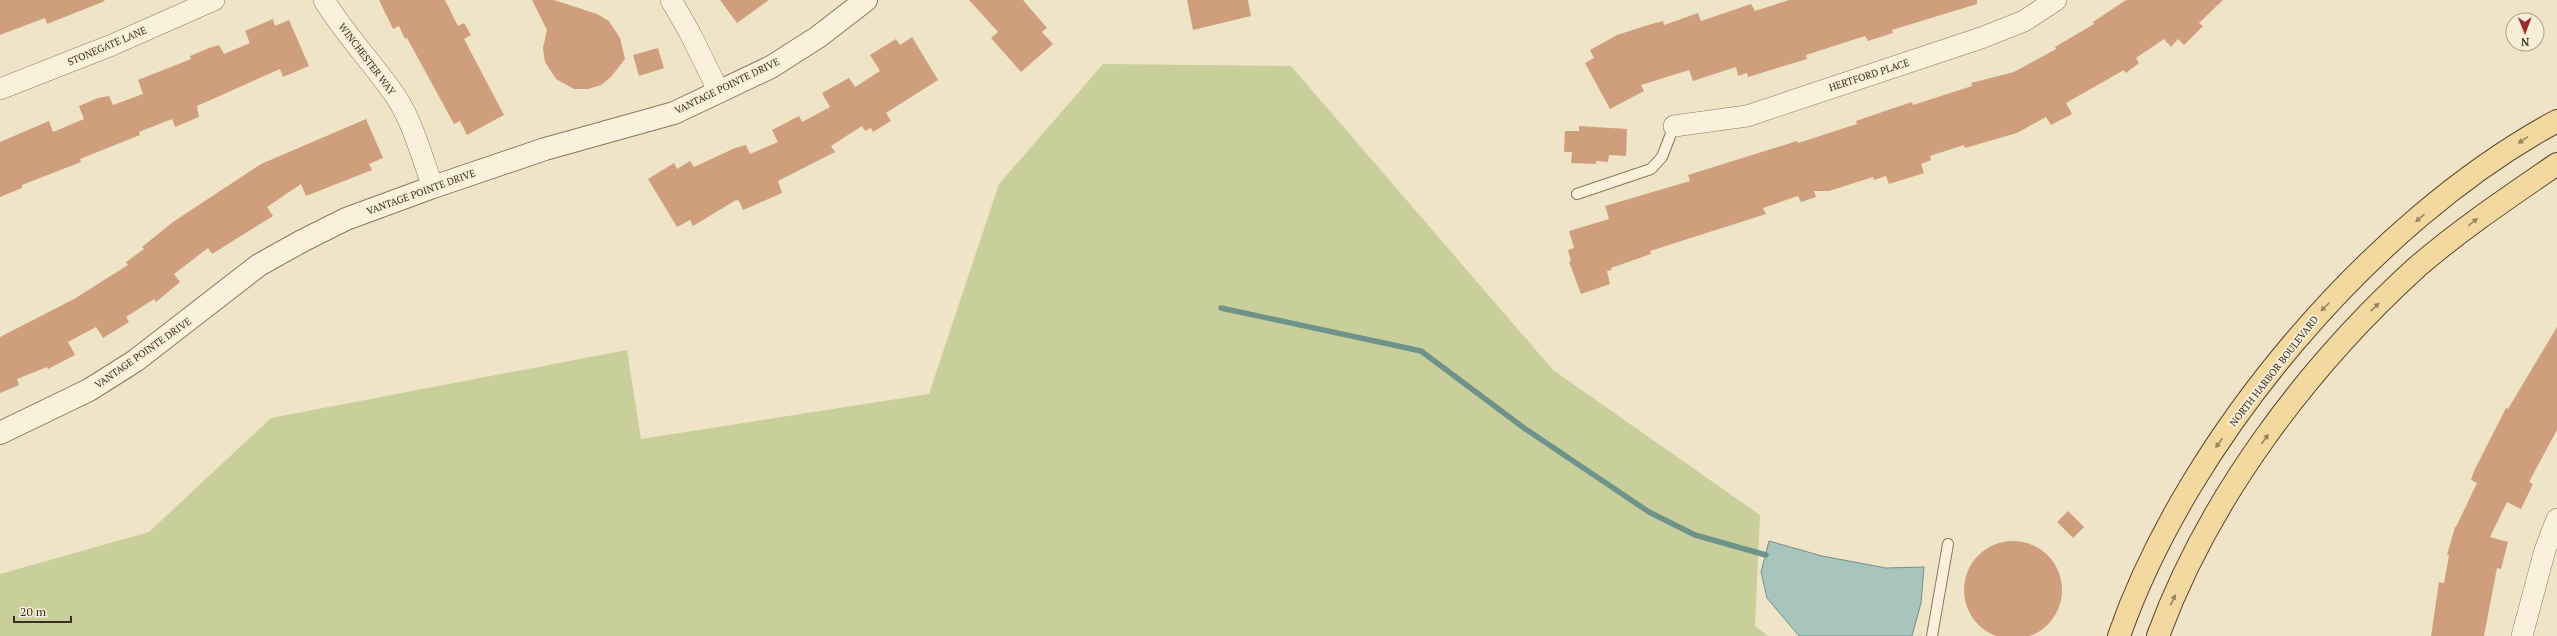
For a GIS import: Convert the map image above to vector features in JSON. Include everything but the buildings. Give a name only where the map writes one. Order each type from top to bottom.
[{"type":"main road","name":"NORTH HARBOR BOULEVARD","points":[[2119,636],[2157,544],[2206,462],[2262,383],[2318,314],[2388,245],[2464,181],[2533,134],[2557,121]]},
{"type":"main road","points":[[2158,636],[2196,552],[2242,472],[2291,401],[2346,335],[2424,262],[2484,214],[2557,164]]},
{"type":"street","name":"STONEGATE LANE","points":[[0,89],[112,45],[214,0]]},
{"type":"street","name":"WINCHESTER WAY","points":[[324,0],[352,41],[393,92],[408,121],[433,187]]},
{"type":"street","points":[[670,0],[690,33],[718,92]]},
{"type":"street","name":"VANTAGE POINTE DRIVE","points":[[0,433],[89,390],[135,361],[272,258],[346,219],[433,187],[545,149],[674,112],[771,67],[812,42],[866,0]]},
{"type":"street","name":"HERTFORD PLACE","points":[[1674,126],[1754,114],[1981,38],[2024,21],[2056,0]]},
{"type":"street","points":[[2522,636],[2545,550],[2557,519]]},
{"type":"lane","points":[[1577,194],[1651,169],[1662,157],[1674,126]]},
{"type":"lane","points":[[1932,636],[1948,544]]},
{"type":"green space","points":[[1103,64],[1291,66],[1553,370],[1760,515],[1755,626],[1768,636],[0,636],[0,574],[149,532],[271,418],[627,350],[641,439],[929,394],[999,184]]},
{"type":"water","points":[[1769,541],[1822,556],[1886,568],[1924,567],[1921,603],[1912,636],[1799,636],[1767,598],[1761,572]]},
{"type":"waterway","points":[[1221,308],[1421,351],[1524,428],[1649,512],[1695,535],[1766,555]]}]
